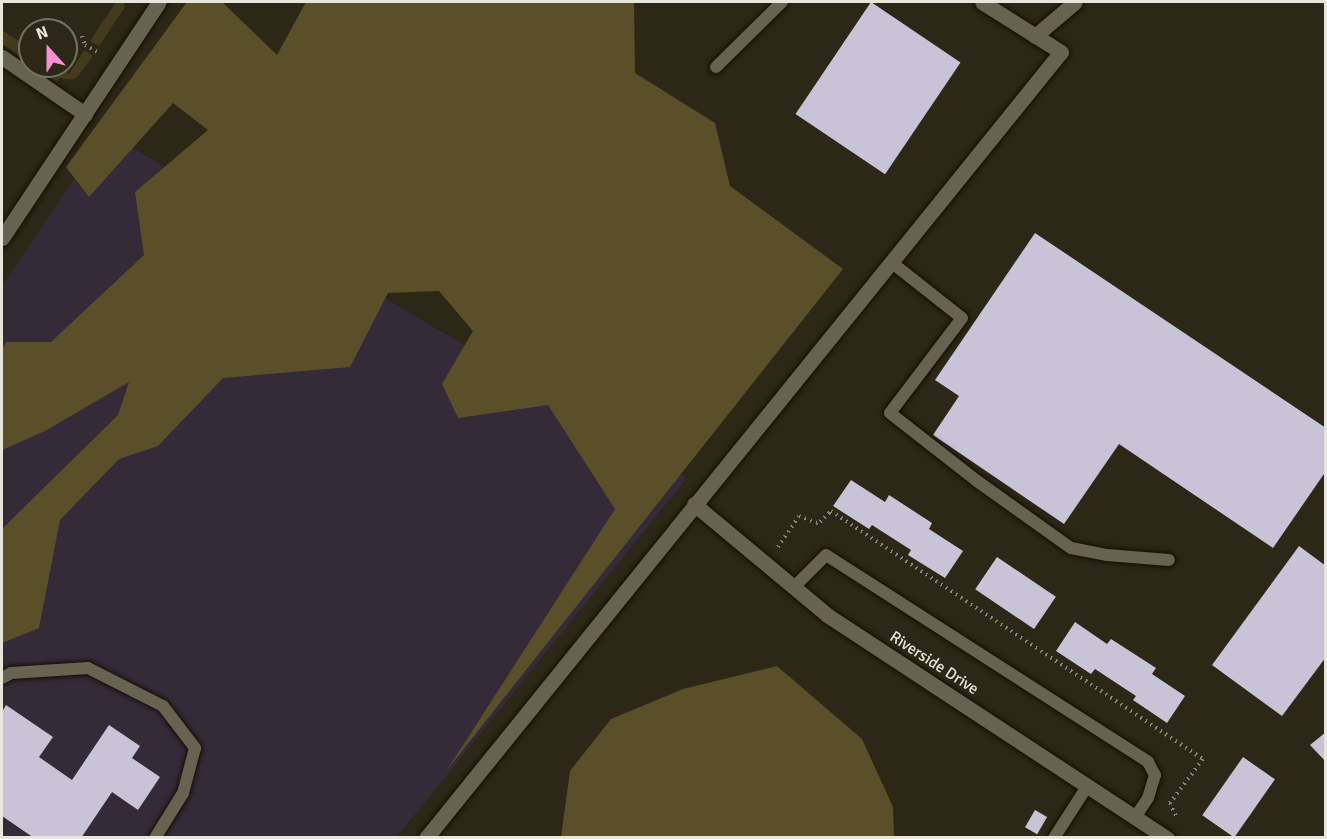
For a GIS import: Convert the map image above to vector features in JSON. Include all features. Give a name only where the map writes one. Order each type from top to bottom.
[{"type":"street","points":[[2,238],[159,2]]},
{"type":"street","points":[[426,837],[693,504],[1061,52],[982,2]]},
{"type":"street","points":[[1035,36],[1075,2]]},
{"type":"street","points":[[2,57],[85,114]]},
{"type":"street","name":"Riverside Drive","points":[[693,504],[827,615],[1167,837]]},
{"type":"lane","points":[[716,67],[782,2]]},
{"type":"lane","points":[[891,262],[962,318],[890,413],[977,481],[1071,548],[1107,555],[1169,560]]},
{"type":"lane","points":[[794,587],[826,555],[1148,762],[1155,775],[1148,798],[1136,817]]},
{"type":"lane","points":[[2,678],[11,673],[88,668],[163,706],[195,748],[183,793],[155,837]]},
{"type":"lane","points":[[1054,837],[1088,785]]},
{"type":"path","points":[[82,36],[85,45],[99,53]]},
{"type":"path","points":[[778,547],[799,516],[816,523],[820,522],[831,510],[1203,759],[1170,803],[1177,818]]},
{"type":"shaded area","points":[[116,2],[123,2],[125,7],[99,46],[90,41]]},
{"type":"shaded area","points":[[187,2],[222,2],[277,55],[306,2],[634,2],[635,73],[715,123],[730,186],[843,269],[447,770],[615,509],[548,405],[458,418],[442,384],[473,331],[439,291],[388,293],[350,367],[223,378],[158,446],[119,459],[60,520],[39,628],[2,643],[2,529],[118,415],[129,382],[45,431],[2,450],[2,350],[6,342],[51,342],[144,255],[135,192],[208,130],[173,103],[89,197],[66,167]]},
{"type":"shaded area","points":[[2,30],[18,40],[18,55],[2,44]]},
{"type":"shaded area","points":[[84,50],[93,56],[78,76],[78,60]]},
{"type":"shaded area","points":[[106,132],[687,478],[397,837],[2,838],[2,286]]},
{"type":"shaded area","points":[[777,666],[862,739],[893,807],[894,837],[561,837],[570,771],[611,719],[683,689]]},
{"type":"building","points":[[871,2],[961,62],[885,174],[796,114]]},
{"type":"building","points":[[1035,233],[1326,428],[1326,471],[1273,548],[1119,444],[1064,524],[933,435],[959,396],[935,380]]},
{"type":"building","points":[[851,480],[885,502],[889,495],[932,523],[929,529],[963,551],[945,578],[908,555],[911,550],[872,525],[869,529],[833,506]]},
{"type":"building","points":[[1299,546],[1326,566],[1326,657],[1282,716],[1212,665]]},
{"type":"building","points":[[997,557],[1056,597],[1034,629],[975,589]]},
{"type":"building","points":[[1075,622],[1107,644],[1111,639],[1156,668],[1152,674],[1185,696],[1167,723],[1133,700],[1136,696],[1095,669],[1091,674],[1056,651]]},
{"type":"building","points":[[6,705],[53,737],[39,757],[72,780],[109,725],[140,746],[132,758],[160,777],[138,810],[112,792],[81,838],[34,838],[2,816],[2,712]]},
{"type":"building","points":[[1326,732],[1326,762],[1310,745]]},
{"type":"building","points":[[1243,757],[1275,779],[1234,838],[1202,815]]},
{"type":"building","points":[[1035,810],[1047,817],[1037,834],[1025,827]]}]
